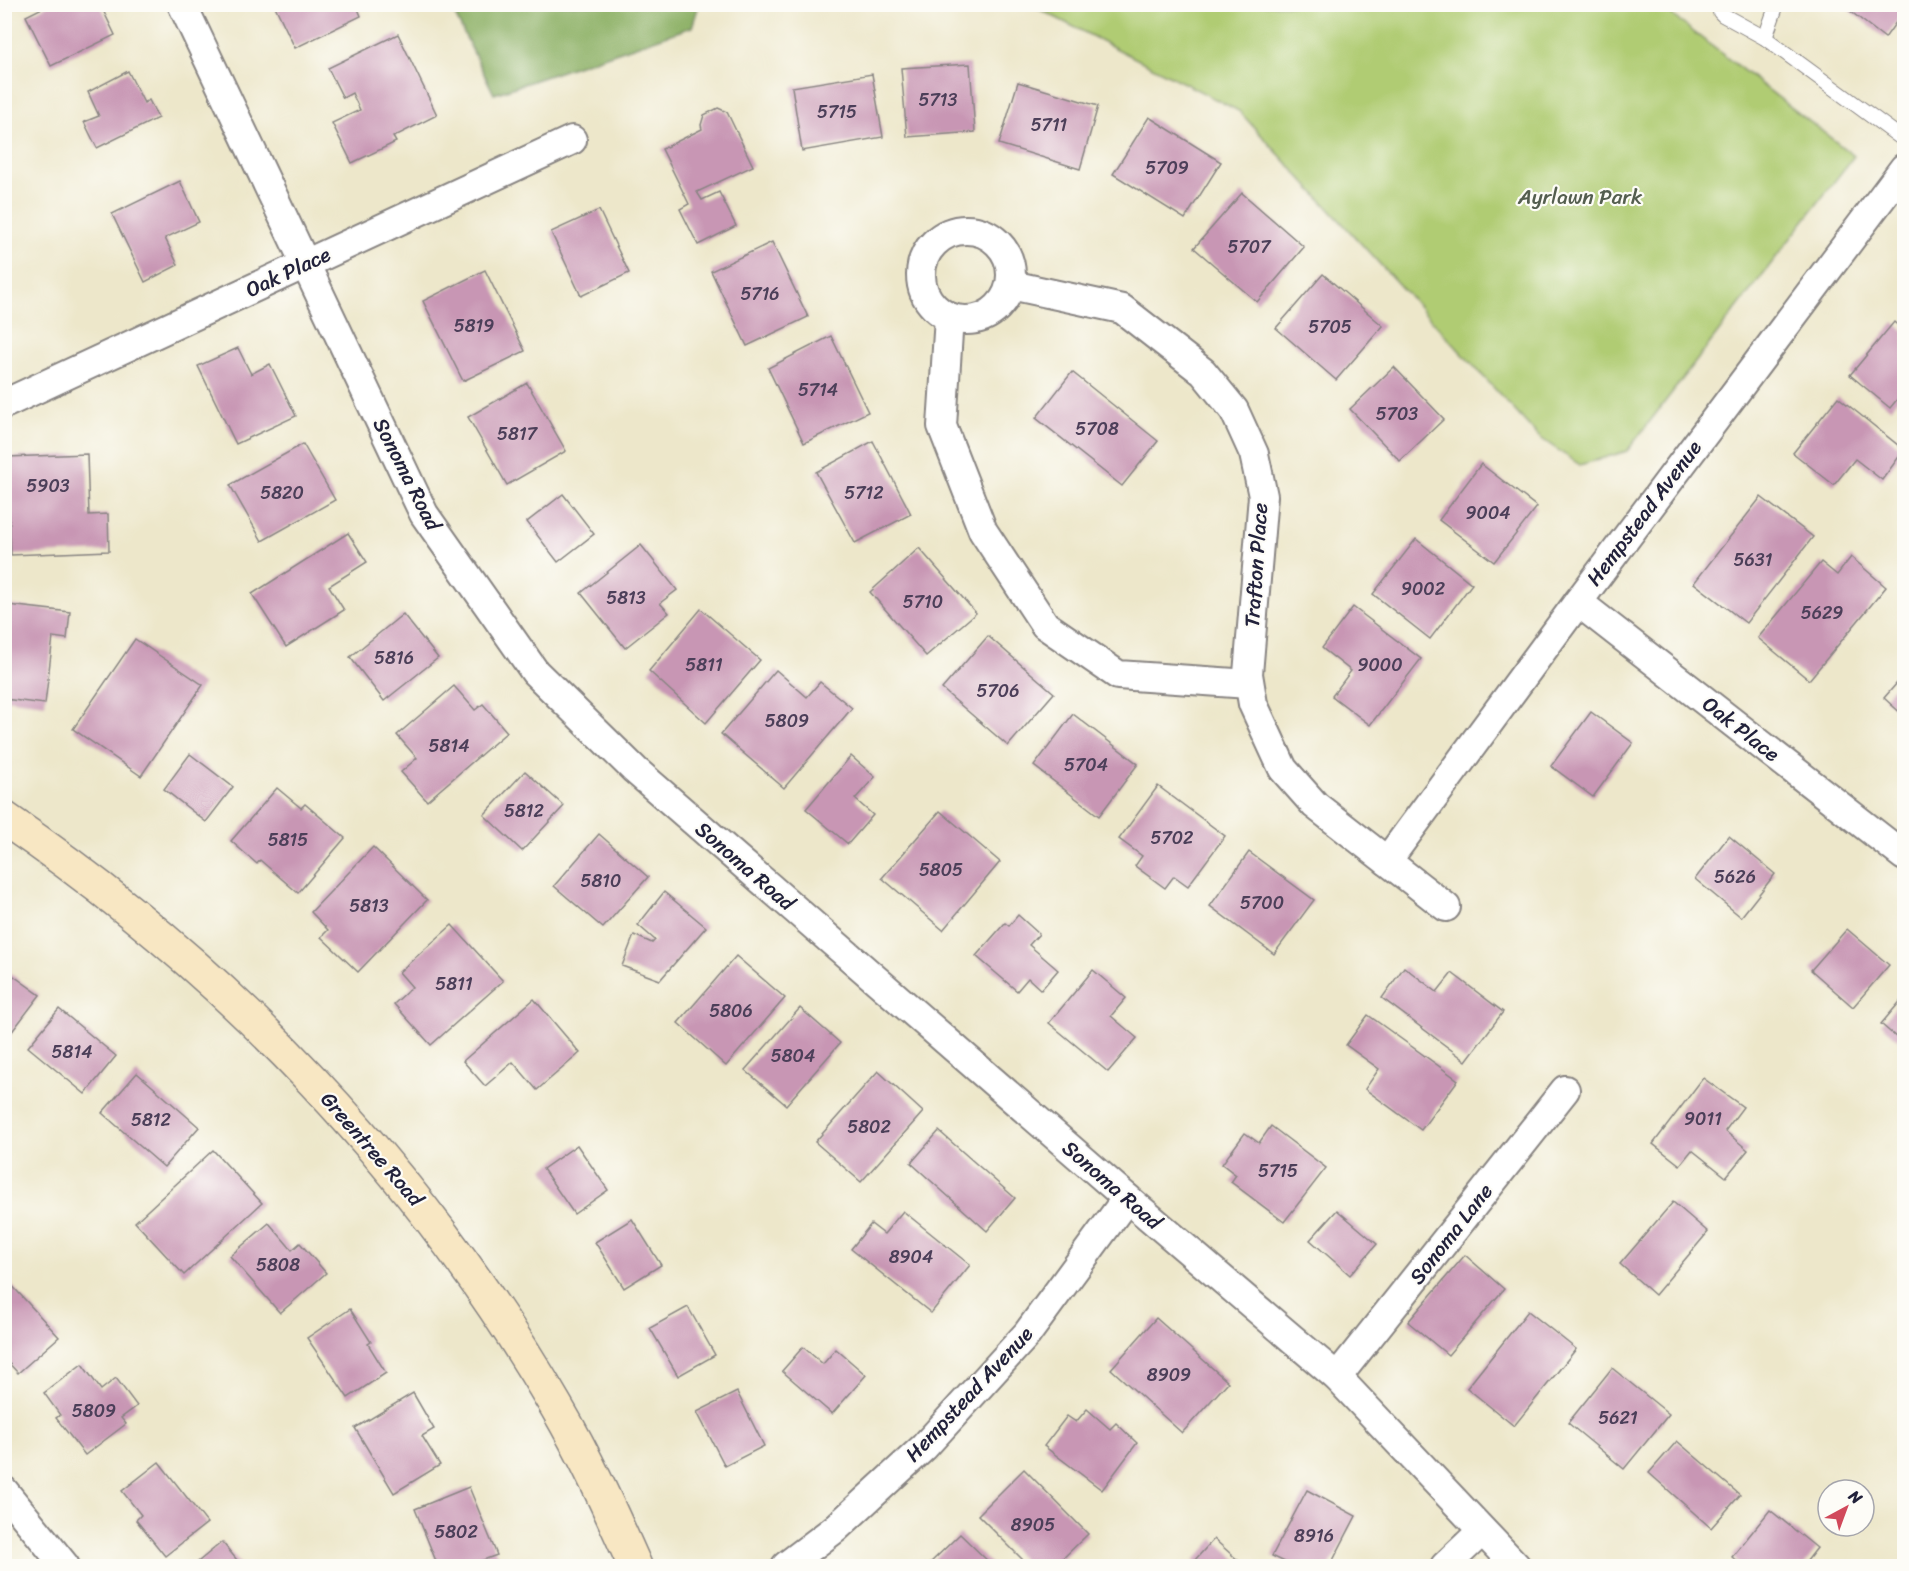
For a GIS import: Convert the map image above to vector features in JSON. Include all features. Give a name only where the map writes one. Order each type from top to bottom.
[{"type":"street","name":"Sonoma Road","points":[[182,4],[424,514],[535,672],[635,770],[1127,1198],[1337,1377],[1516,1566]]},
{"type":"street","name":"Oak Place","points":[[4,404],[572,140]]},
{"type":"street","name":"Hempstead Avenue","points":[[1387,861],[1578,602],[1905,168]]},
{"type":"street","points":[[968,229],[983,233],[996,241],[1006,254],[1011,269],[1011,285],[1005,299],[994,311],[980,319],[964,321],[949,317],[935,309],[926,296],[921,281],[922,265],[927,250],[938,239],[952,232],[968,229]]},
{"type":"street","name":"Trafton Place","points":[[1011,285],[1122,309],[1203,372],[1234,410],[1254,454],[1263,495],[1248,674],[1253,704],[1283,769],[1315,805],[1446,907]]},
{"type":"street","points":[[949,317],[942,426],[983,531],[1045,625],[1118,675],[1249,684]]},
{"type":"street","name":"Oak Place","points":[[1578,602],[1905,856]]},
{"type":"street","name":"Greentree Road","points":[[4,818],[135,916],[238,1007],[304,1072],[416,1198],[509,1330],[551,1398],[597,1484],[635,1566]]},
{"type":"street","name":"Sonoma Lane","points":[[1337,1377],[1565,1090]]},
{"type":"street","name":"Hempstead Avenue","points":[[786,1566],[836,1528],[924,1447],[1027,1334],[1127,1198]]},
{"type":"street","points":[[4,1491],[65,1566]]},
{"type":"street","points":[[1445,1566],[1482,1530]]},
{"type":"lane","points":[[1722,4],[1720,12],[1724,15],[1765,38],[1905,140]]},
{"type":"lane","points":[[1765,38],[1777,4]]},
{"type":"green space","points":[[450,5],[699,5],[692,27],[494,94]]},
{"type":"green space","name":"Ayrlawn Park","points":[[1031,5],[1660,5],[1854,156],[1627,451],[1580,465],[1539,437],[1239,111]]},
{"type":"building","points":[[50,4],[100,4],[115,35],[51,66],[26,16]]},
{"type":"building","points":[[274,4],[356,4],[361,16],[295,48]]},
{"type":"building","points":[[1841,4],[1904,4],[1904,11],[1885,38]]},
{"type":"building","points":[[398,34],[437,115],[393,137],[396,142],[352,163],[332,123],[360,110],[352,93],[343,98],[328,68]]},
{"type":"building","points":[[970,64],[975,132],[907,137],[901,68]]},
{"type":"building","points":[[128,71],[144,103],[149,100],[158,118],[97,148],[84,122],[99,116],[88,92]]},
{"type":"building","points":[[872,74],[883,137],[802,151],[792,87]]},
{"type":"building","points":[[1018,82],[1098,106],[1080,169],[999,144]]},
{"type":"building","points":[[718,108],[727,112],[753,166],[697,192],[702,200],[719,192],[736,226],[698,245],[680,209],[689,204],[662,149],[702,129],[704,115]]},
{"type":"building","points":[[1149,117],[1221,162],[1185,219],[1113,174]]},
{"type":"building","points":[[180,181],[199,222],[165,238],[178,265],[145,282],[112,214]]},
{"type":"building","points":[[1242,193],[1304,247],[1257,302],[1194,248]]},
{"type":"building","points":[[599,210],[629,273],[581,296],[551,232]]},
{"type":"building","points":[[772,242],[808,317],[747,346],[711,271]]},
{"type":"building","points":[[485,270],[525,351],[463,381],[423,301]]},
{"type":"building","points":[[1323,274],[1383,326],[1336,380],[1276,328]]},
{"type":"building","points":[[1894,322],[1904,331],[1904,391],[1890,408],[1850,375]]},
{"type":"building","points":[[831,336],[868,412],[804,443],[768,368]]},
{"type":"building","points":[[238,348],[251,374],[270,364],[296,416],[236,444],[198,366]]},
{"type":"building","points":[[1394,367],[1444,419],[1400,461],[1350,409]]},
{"type":"building","points":[[1072,372],[1158,441],[1122,486],[1036,418]]},
{"type":"building","points":[[527,383],[566,451],[507,485],[468,417]]},
{"type":"building","points":[[1838,397],[1904,450],[1882,480],[1855,459],[1834,485],[1793,453]]},
{"type":"building","points":[[873,441],[911,514],[855,543],[816,472]]},
{"type":"building","points":[[303,444],[335,500],[262,541],[230,485]]},
{"type":"building","points":[[87,454],[89,515],[108,514],[109,551],[11,555],[7,457]]},
{"type":"building","points":[[1481,464],[1537,507],[1494,562],[1439,520]]},
{"type":"building","points":[[563,494],[594,534],[558,562],[527,522]]},
{"type":"building","points":[[1761,497],[1813,537],[1746,623],[1694,583]]},
{"type":"building","points":[[348,533],[367,562],[329,586],[344,610],[286,647],[252,594]]},
{"type":"building","points":[[1416,539],[1472,584],[1430,639],[1373,594]]},
{"type":"building","points":[[641,545],[677,590],[660,603],[669,613],[625,648],[581,593]]},
{"type":"building","points":[[919,548],[976,613],[926,656],[870,592]]},
{"type":"building","points":[[1851,557],[1886,587],[1809,680],[1758,638],[1821,562],[1837,575]]},
{"type":"building","points":[[8,605],[70,612],[67,639],[53,637],[45,704],[4,699],[4,638]]},
{"type":"building","points":[[1353,607],[1421,659],[1370,725],[1332,696],[1351,671],[1322,648]]},
{"type":"building","points":[[701,609],[760,660],[706,723],[649,671]]},
{"type":"building","points":[[403,614],[438,658],[384,701],[350,657]]},
{"type":"building","points":[[988,636],[1054,693],[1008,746],[942,689]]},
{"type":"building","points":[[135,639],[203,685],[141,776],[73,729]]},
{"type":"building","points":[[776,670],[807,697],[820,682],[852,708],[784,788],[721,734]]},
{"type":"building","points":[[1904,675],[1904,716],[1884,698]]},
{"type":"building","points":[[454,686],[475,710],[483,704],[507,732],[427,801],[401,772],[417,758],[397,735]]},
{"type":"building","points":[[1591,712],[1633,743],[1593,797],[1551,766]]},
{"type":"building","points":[[1073,714],[1138,764],[1099,816],[1034,766]]},
{"type":"building","points":[[190,754],[233,787],[206,822],[164,789]]},
{"type":"building","points":[[851,756],[875,777],[855,799],[873,815],[848,844],[806,809]]},
{"type":"building","points":[[525,771],[564,806],[522,851],[484,815]]},
{"type":"building","points":[[1158,786],[1225,836],[1188,886],[1174,876],[1165,888],[1135,866],[1142,856],[1119,839]]},
{"type":"building","points":[[277,788],[301,808],[305,804],[345,838],[298,893],[260,860],[257,864],[231,841]]},
{"type":"building","points":[[940,811],[1000,862],[943,930],[882,878]]},
{"type":"building","points":[[599,834],[648,877],[603,928],[554,886]]},
{"type":"building","points":[[1729,836],[1775,874],[1741,917],[1695,879]]},
{"type":"building","points":[[373,847],[427,900],[358,972],[321,937],[328,930],[311,912]]},
{"type":"building","points":[[1249,852],[1314,900],[1274,954],[1210,906]]},
{"type":"building","points":[[664,892],[706,927],[660,980],[622,966],[634,935],[652,943],[655,940],[638,925]]},
{"type":"building","points":[[1018,915],[1039,934],[1029,945],[1058,970],[1041,990],[1028,978],[1017,991],[976,956],[1005,923],[1009,926]]},
{"type":"building","points":[[452,925],[503,981],[431,1045],[394,1004],[412,987],[399,972]]},
{"type":"building","points":[[1847,929],[1889,965],[1853,1007],[1811,970]]},
{"type":"building","points":[[736,956],[785,998],[726,1066],[678,1023]]},
{"type":"building","points":[[1404,967],[1437,992],[1452,973],[1503,1012],[1466,1061],[1382,998]]},
{"type":"building","points":[[4,969],[40,995],[4,1042]]},
{"type":"building","points":[[1093,970],[1126,998],[1111,1016],[1137,1038],[1108,1072],[1049,1023]]},
{"type":"building","points":[[1904,997],[1904,1044],[1881,1024]]},
{"type":"building","points":[[534,999],[580,1053],[537,1090],[513,1062],[485,1086],[463,1061]]},
{"type":"building","points":[[800,1008],[840,1043],[786,1105],[745,1070]]},
{"type":"building","points":[[59,1009],[116,1056],[85,1094],[28,1047]]},
{"type":"building","points":[[1368,1015],[1458,1080],[1421,1130],[1365,1089],[1379,1069],[1346,1045]]},
{"type":"building","points":[[878,1071],[923,1112],[861,1182],[815,1142]]},
{"type":"building","points":[[137,1073],[199,1127],[164,1167],[102,1113]]},
{"type":"building","points":[[1703,1078],[1743,1107],[1725,1131],[1748,1150],[1726,1177],[1692,1150],[1680,1165],[1653,1144]]},
{"type":"building","points":[[1271,1126],[1326,1168],[1284,1222],[1231,1182],[1236,1175],[1222,1164],[1245,1133],[1259,1143]]},
{"type":"building","points":[[939,1131],[1015,1198],[987,1231],[911,1163]]},
{"type":"building","points":[[577,1145],[608,1190],[574,1214],[543,1169]]},
{"type":"building","points":[[213,1150],[262,1203],[184,1275],[135,1222]]},
{"type":"building","points":[[1673,1202],[1708,1232],[1655,1295],[1620,1264]]},
{"type":"building","points":[[1337,1210],[1377,1244],[1350,1275],[1310,1240]]},
{"type":"building","points":[[903,1211],[970,1265],[931,1313],[851,1249],[871,1224],[884,1234]]},
{"type":"building","points":[[632,1219],[661,1265],[624,1288],[595,1242]]},
{"type":"building","points":[[269,1223],[292,1250],[300,1243],[326,1273],[280,1313],[230,1256]]},
{"type":"building","points":[[1465,1255],[1504,1289],[1448,1355],[1408,1322]]},
{"type":"building","points":[[7,1280],[59,1337],[18,1373],[4,1358],[4,1282]]},
{"type":"building","points":[[688,1307],[715,1355],[678,1376],[650,1328]]},
{"type":"building","points":[[350,1309],[371,1342],[368,1344],[386,1373],[348,1398],[307,1338]]},
{"type":"building","points":[[1528,1311],[1576,1349],[1514,1426],[1467,1388]]},
{"type":"building","points":[[1156,1318],[1228,1382],[1182,1433],[1111,1369]]},
{"type":"building","points":[[803,1347],[823,1364],[836,1349],[866,1375],[832,1414],[782,1371]]},
{"type":"building","points":[[82,1364],[101,1390],[116,1378],[137,1406],[121,1418],[126,1424],[85,1455],[56,1418],[60,1415],[44,1393]]},
{"type":"building","points":[[1612,1368],[1669,1414],[1624,1469],[1568,1423]]},
{"type":"building","points":[[737,1392],[764,1446],[725,1466],[697,1412]]},
{"type":"building","points":[[413,1393],[434,1429],[422,1436],[440,1465],[394,1493],[355,1428]]},
{"type":"building","points":[[1087,1409],[1110,1429],[1116,1423],[1137,1443],[1102,1490],[1044,1446],[1067,1416],[1076,1422]]},
{"type":"building","points":[[1677,1441],[1740,1495],[1711,1528],[1649,1473]]},
{"type":"building","points":[[159,1462],[207,1523],[165,1556],[136,1520],[141,1515],[122,1491]]},
{"type":"building","points":[[1024,1469],[1088,1534],[1055,1566],[1029,1566],[978,1515]]},
{"type":"building","points":[[469,1487],[497,1555],[467,1566],[438,1566],[415,1509]]},
{"type":"building","points":[[1307,1490],[1356,1516],[1330,1566],[1293,1566],[1272,1556]]},
{"type":"building","points":[[1770,1510],[1817,1548],[1803,1566],[1743,1566],[1732,1557]]},
{"type":"building","points":[[960,1534],[993,1566],[927,1566]]},
{"type":"building","points":[[1214,1539],[1240,1562],[1236,1566],[1201,1566],[1194,1561]]},
{"type":"building","points":[[222,1542],[242,1566],[193,1566]]}]
